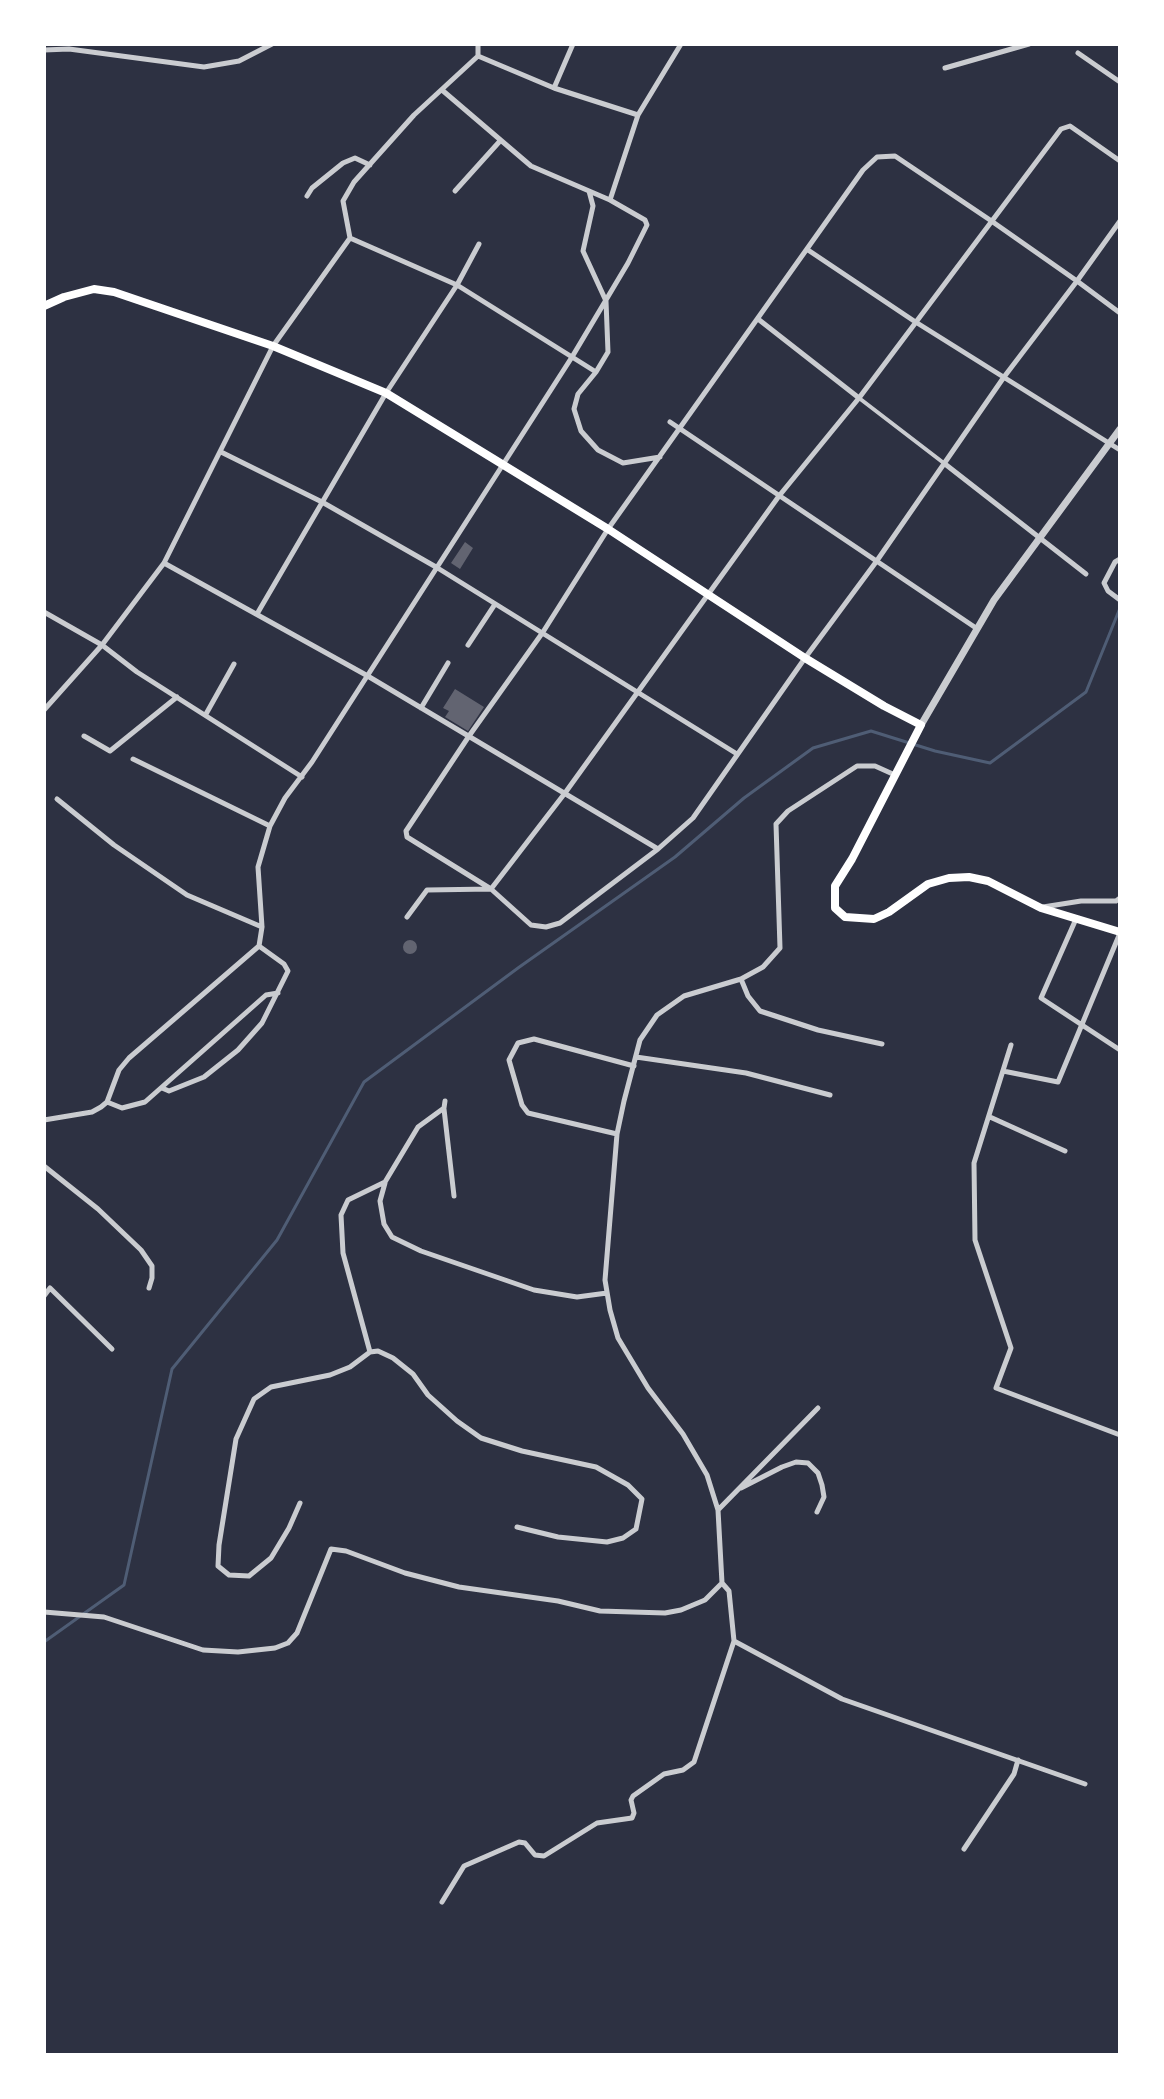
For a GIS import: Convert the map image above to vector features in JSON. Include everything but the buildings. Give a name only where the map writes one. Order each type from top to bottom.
[{"type":"main road","points":[[44,306],[94,289],[114,292],[273,346],[386,393],[608,529],[805,658],[921,725],[835,886],[835,908],[845,917],[874,919],[928,884],[969,877],[988,881],[1041,908],[1120,932]]},
{"type":"street","points":[[121,44],[121,55]]},
{"type":"street","points":[[44,50],[69,49],[204,67],[239,61],[272,44]]},
{"type":"street","points":[[44,710],[102,645],[164,563],[273,346],[350,238],[343,201],[354,182],[414,115],[478,56],[478,44]]},
{"type":"street","points":[[554,88],[573,44]]},
{"type":"street","points":[[610,200],[638,115],[681,44]]},
{"type":"street","points":[[945,68],[1029,44]]},
{"type":"street","points":[[1078,53],[1120,82]]},
{"type":"street","points":[[478,56],[554,88],[638,115]]},
{"type":"street","points":[[44,1120],[92,1112],[107,1102],[114,1079],[129,1058],[259,946],[258,867],[270,826],[285,798],[302,777],[572,357],[647,225],[645,220],[610,200],[531,166],[442,90]]},
{"type":"street","points":[[491,889],[565,793],[779,496],[859,398],[1061,129],[1070,126],[1120,161]]},
{"type":"street","points":[[455,191],[500,141]]},
{"type":"street","points":[[1120,221],[1077,281],[1004,377],[693,818],[658,849],[560,923],[546,927],[531,925],[491,889],[409,839],[406,831],[543,632],[608,529],[863,170],[877,157],[895,156],[990,220],[1077,281],[1120,313]]},
{"type":"street","points":[[307,196],[312,188],[343,163],[355,158],[370,165]]},
{"type":"street","points":[[589,190],[593,206],[583,251],[606,301],[608,352],[578,394],[574,409],[581,431],[598,450],[623,463],[661,457]]},
{"type":"street","points":[[350,238],[457,285],[596,372]]},
{"type":"street","points":[[257,614],[386,393],[457,285],[479,244]]},
{"type":"street","points":[[808,250],[914,321],[1120,450]]},
{"type":"street","points":[[758,319],[1086,574]]},
{"type":"street","points":[[670,422],[976,628]]},
{"type":"street","points":[[921,725],[976,628],[1120,429]]},
{"type":"street","points":[[221,452],[322,502],[436,567],[737,754]]},
{"type":"street","points":[[1120,559],[1115,562],[1104,583],[1108,591],[1120,600]]},
{"type":"street","points":[[164,563],[366,675],[658,849]]},
{"type":"street","points":[[468,645],[495,604]]},
{"type":"street","points":[[44,612],[102,645],[137,672],[302,777]]},
{"type":"street","points":[[421,708],[448,663]]},
{"type":"street","points":[[206,714],[234,664]]},
{"type":"street","points":[[84,736],[110,751],[177,697]]},
{"type":"street","points":[[133,759],[270,826]]},
{"type":"street","points":[[442,1902],[464,1866],[519,1842],[525,1843],[535,1855],[544,1856],[597,1823],[632,1818],[633,1796],[664,1774],[683,1770],[694,1762],[734,1641],[729,1591],[722,1583],[718,1510],[707,1475],[618,1338],[605,1280],[617,1134],[636,1057],[647,1027],[669,1005],[710,987],[741,979],[763,967],[780,948],[776,824],[788,811],[857,766],[875,766],[896,775]]},
{"type":"street","points":[[57,799],[114,845],[187,895],[261,929]]},
{"type":"street","points":[[407,917],[427,890],[491,889]]},
{"type":"street","points":[[1041,908],[1081,901],[1116,901],[1120,898]]},
{"type":"street","points":[[1076,919],[1041,998],[1120,1050]]},
{"type":"street","points":[[1003,1071],[1058,1082],[1120,932]]},
{"type":"street","points":[[162,1088],[169,1091],[193,1083],[227,1060],[262,1023],[287,975],[287,968],[259,946]]},
{"type":"street","points":[[741,979],[748,996],[760,1011],[818,1030],[882,1044]]},
{"type":"street","points":[[107,1102],[122,1108],[145,1102],[266,995],[278,993]]},
{"type":"street","points":[[617,1134],[528,1113],[522,1105],[509,1060],[518,1043],[534,1039],[634,1066]]},
{"type":"street","points":[[1011,1045],[974,1163],[975,1240],[1011,1348],[996,1388],[1120,1435]]},
{"type":"street","points":[[636,1057],[746,1073],[830,1095]]},
{"type":"street","points":[[454,1196],[444,1105],[418,1127],[385,1182],[380,1201],[384,1224],[392,1237],[421,1251],[534,1290],[577,1297],[607,1293]]},
{"type":"street","points":[[990,1117],[1065,1151]]},
{"type":"street","points":[[44,1166],[98,1209],[141,1250],[152,1266],[149,1288]]},
{"type":"street","points":[[370,1352],[343,1253],[341,1215],[348,1200],[385,1182]]},
{"type":"street","points":[[44,1296],[50,1288],[112,1349]]},
{"type":"street","points":[[300,1503],[271,1558],[249,1576],[229,1575],[218,1566],[236,1439],[254,1399],[271,1387],[330,1375],[350,1367],[370,1352],[378,1351],[413,1374],[428,1395],[447,1413],[481,1438],[522,1451],[596,1467],[628,1485],[642,1499],[636,1529],[623,1538],[607,1542],[558,1537],[517,1527]]},
{"type":"street","points":[[718,1510],[818,1408]]},
{"type":"street","points":[[736,1491],[768,1472],[796,1462],[808,1463],[818,1473],[822,1485],[824,1497],[817,1512]]},
{"type":"street","points":[[44,1612],[104,1617],[203,1650],[238,1652],[275,1648],[288,1643],[297,1633],[331,1549],[459,1587],[558,1601],[600,1611],[665,1613],[681,1610],[705,1600],[722,1583]]},
{"type":"street","points":[[734,1641],[842,1699],[1085,1784]]},
{"type":"street","points":[[964,1849],[1014,1774],[1018,1760]]},
{"type":"waterway","points":[[44,1642],[124,1585],[172,1369],[277,1240],[364,1082],[675,857],[744,798],[813,748],[871,731],[935,751],[990,763],[1086,692],[1120,608]]}]
